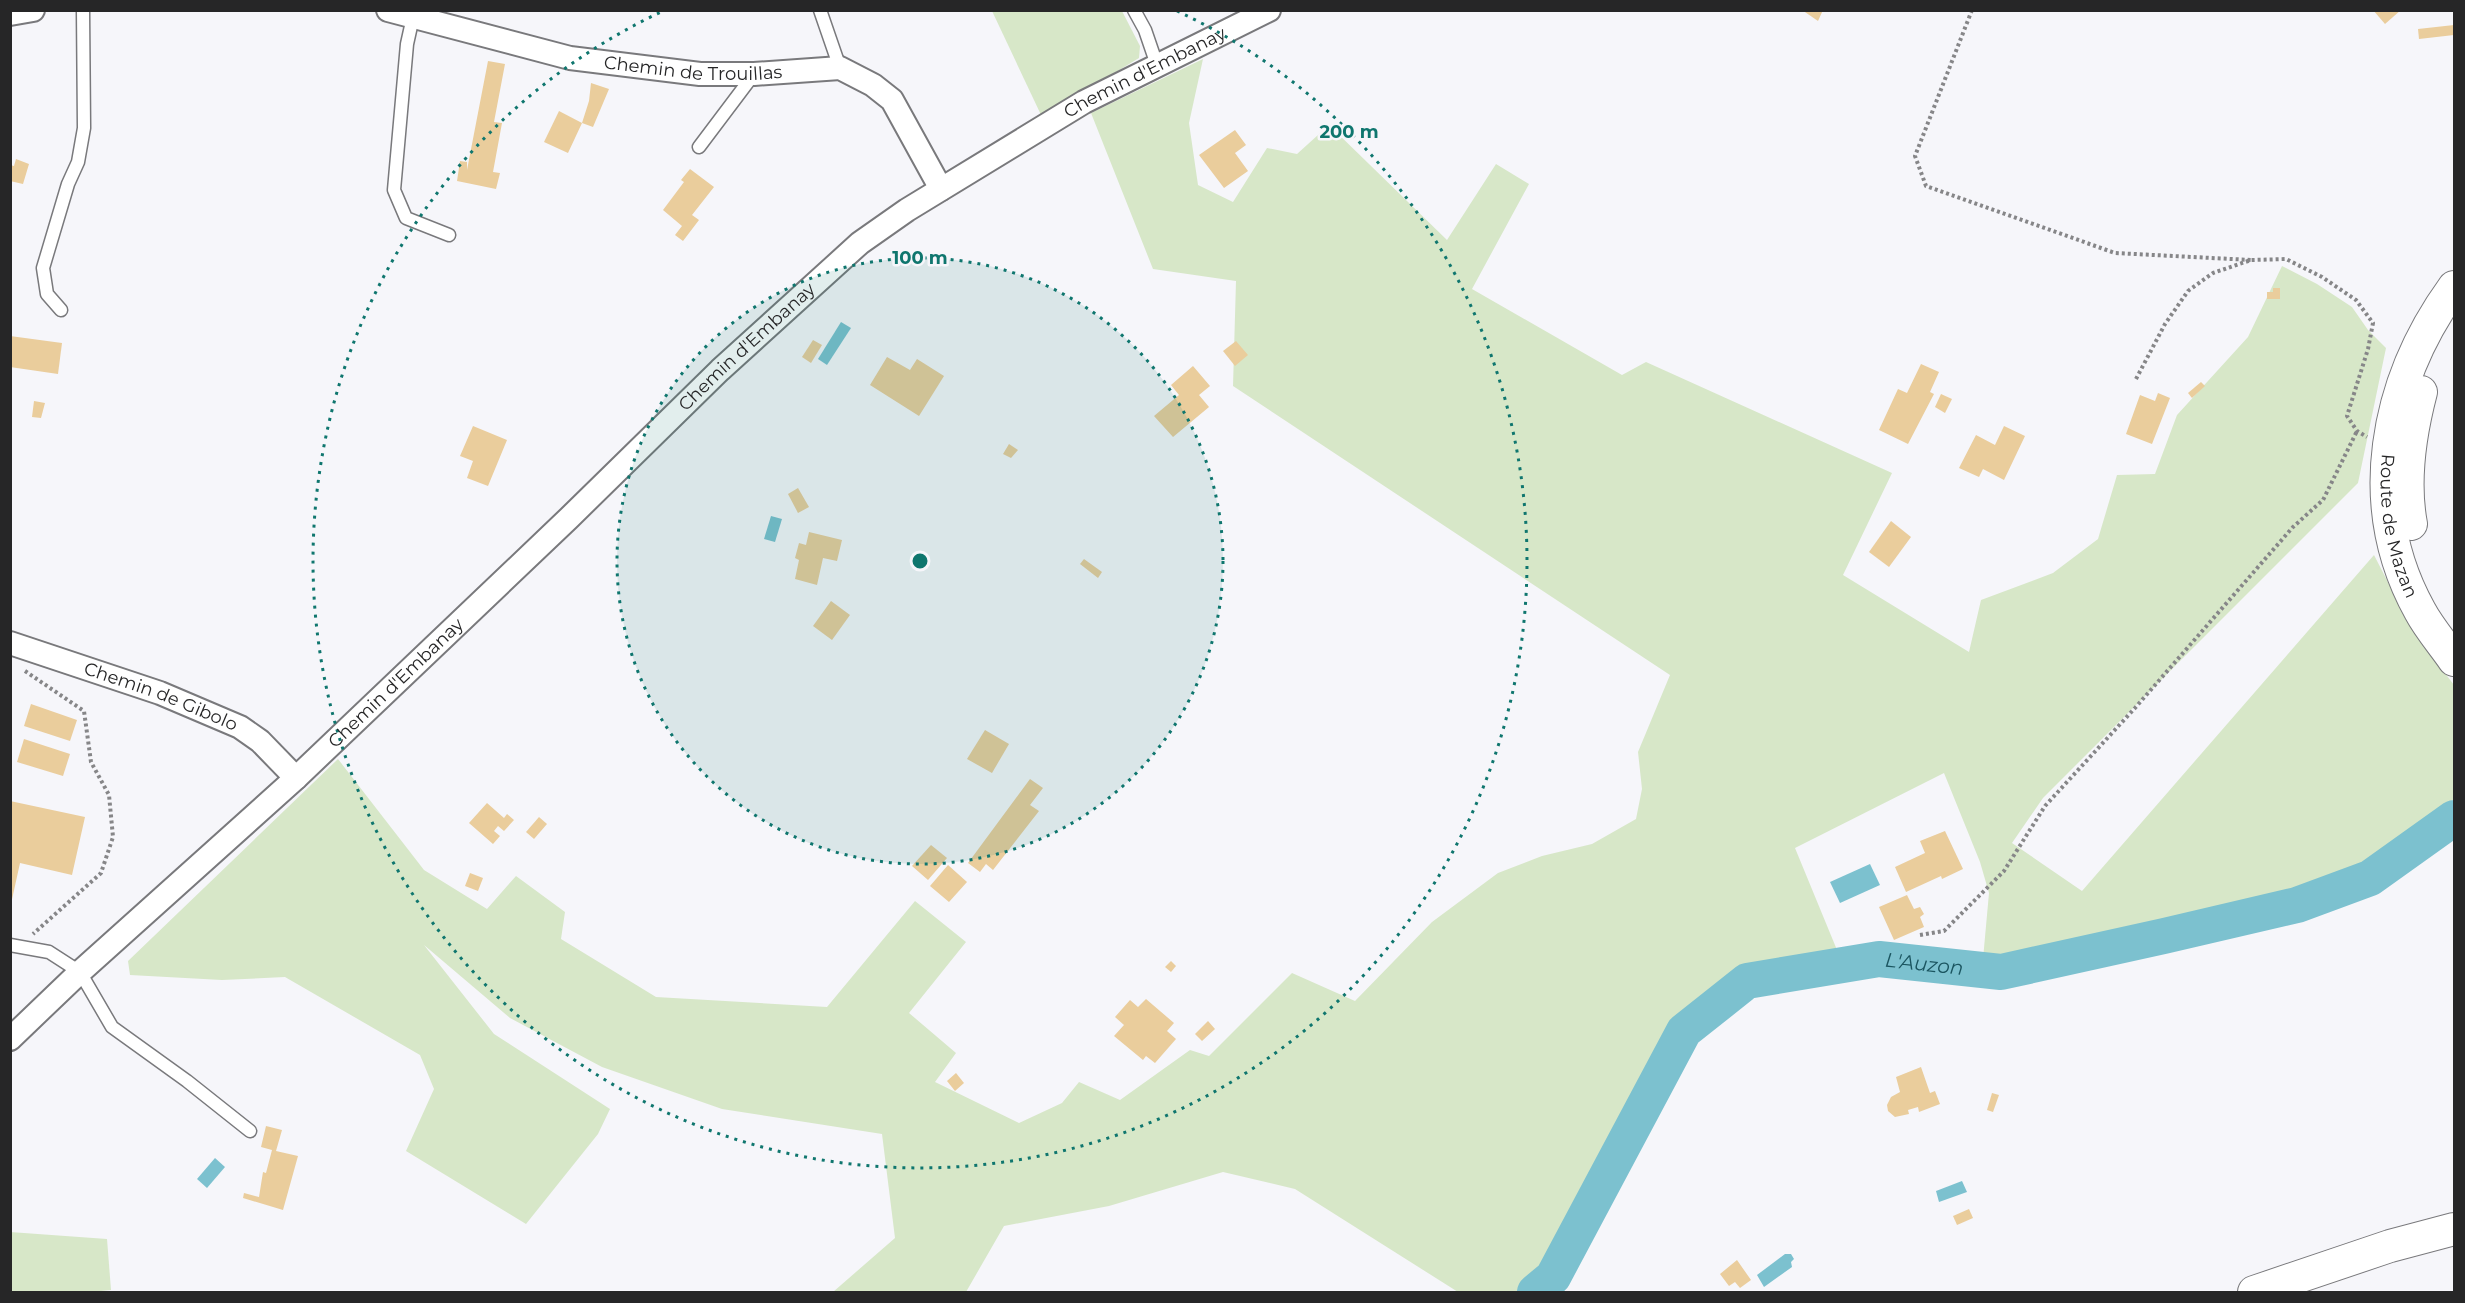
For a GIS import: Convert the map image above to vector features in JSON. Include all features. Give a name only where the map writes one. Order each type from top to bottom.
[{"type":"main road","name":"Route de Mazan","points":[[2454,287],[2425,333],[2406,374],[2387,443],[2386,480],[2388,515],[2395,548],[2406,582],[2420,612],[2454,660]]},
{"type":"main road","name":"Route de Mazan","points":[[2454,311],[2429,368],[2415,414],[2408,484],[2415,546],[2424,577],[2454,639]]},
{"type":"main road","points":[[2390,1246],[2454,1209]]},
{"type":"main road","points":[[2254,1293],[2390,1246],[2454,1229]]},
{"type":"street","points":[[10,14],[33,10]]},
{"type":"street","name":"Chemin de Trouillas","points":[[388,10],[570,58],[700,74],[754,74],[840,68]]},
{"type":"street","name":"Chemin d'Embanay","points":[[10,1040],[80,972],[296,778],[569,518],[728,362],[860,243],[941,189],[1084,102],[1269,10]]},
{"type":"street","points":[[840,68],[873,85],[892,100],[941,189]]},
{"type":"street","name":"Chemin de Gibolo","points":[[10,643],[160,693],[240,727],[260,741],[296,778]]},
{"type":"lane","points":[[61,310],[47,294],[43,268],[65,194],[78,162],[84,128],[83,10]]},
{"type":"lane","points":[[820,10],[840,68]]},
{"type":"lane","points":[[1134,10],[1145,30]]},
{"type":"lane","points":[[1141,10],[1157,65]]},
{"type":"lane","points":[[413,17],[407,44],[394,190],[406,218],[449,235]]},
{"type":"lane","points":[[699,147],[754,74]]},
{"type":"lane","points":[[15,946],[50,952],[80,972],[112,1027],[187,1081],[250,1131]]},
{"type":"path","points":[[1972,10],[1915,156],[1926,186],[2115,253],[2286,260],[2322,277],[2356,300],[2373,323],[2368,349],[2348,416],[2357,431],[2369,438],[2387,443]]},
{"type":"path","points":[[2136,379],[2165,324],[2188,291],[2213,273],[2251,260]]},
{"type":"path","points":[[1920,934],[1944,931],[2004,871],[2045,806],[2135,708],[2293,527],[2323,500],[2357,431]]},
{"type":"path","points":[[15,946],[101,873],[113,837],[109,795],[91,762],[84,711],[23,670]]},
{"type":"green space","points":[[992,11],[1122,11],[1140,46],[1139,58],[1042,117]]},
{"type":"green space","points":[[1203,59],[1189,123],[1198,185],[1233,202],[1267,148],[1297,154],[1329,125],[1447,240],[1496,164],[1529,184],[1472,289],[1622,375],[1646,362],[1892,473],[1843,575],[1969,652],[1981,600],[2053,573],[2098,539],[2117,475],[2155,474],[2177,415],[2248,337],[2282,266],[2317,284],[2352,307],[2368,330],[2386,348],[2358,483],[2043,798],[2012,843],[2082,891],[2374,555],[2413,631],[2454,685],[2454,799],[2365,865],[2249,905],[1998,963],[1983,959],[1989,893],[1980,862],[1944,773],[1795,848],[1837,950],[1739,971],[1678,1025],[1544,1275],[1524,1292],[1458,1292],[1295,1189],[1223,1172],[1109,1206],[1004,1226],[966,1292],[833,1292],[895,1238],[882,1134],[722,1109],[602,1067],[510,1018],[424,945],[494,1034],[610,1109],[598,1134],[526,1224],[406,1151],[434,1089],[420,1055],[285,977],[222,980],[130,975],[128,961],[338,759],[424,870],[487,909],[516,876],[565,912],[561,939],[656,997],[827,1007],[915,901],[966,942],[909,1013],[956,1053],[935,1082],[1019,1123],[1062,1103],[1079,1082],[1120,1100],[1190,1050],[1209,1056],[1292,973],[1355,1001],[1432,922],[1498,873],[1542,856],[1592,844],[1636,819],[1642,789],[1638,752],[1670,675],[1233,386],[1236,281],[1153,269],[1091,113]]},
{"type":"green space","points":[[10,1232],[107,1239],[111,1290],[11,1292]]},
{"type":"water","points":[[841,322],[851,328],[827,365],[818,359]]},
{"type":"water","points":[[771,516],[782,519],[775,542],[764,539]]},
{"type":"water","points":[[1870,864],[1880,885],[1840,903],[1830,882]]},
{"type":"water","points":[[215,1158],[225,1167],[207,1188],[197,1179]]},
{"type":"water","points":[[1962,1181],[1967,1192],[1939,1202],[1936,1191]]},
{"type":"water","points":[[1785,1254],[1791,1254],[1794,1259],[1791,1262],[1792,1267],[1764,1287],[1757,1275]]},
{"type":"building","points":[[1802,10],[1823,10],[1818,21]]},
{"type":"building","points":[[2373,10],[2401,10],[2385,24]]},
{"type":"building","points":[[2454,25],[2454,35],[2419,39],[2418,29]]},
{"type":"building","points":[[488,61],[505,64],[494,122],[502,123],[493,172],[500,173],[496,189],[457,181],[460,161],[467,162],[467,170]]},
{"type":"building","points":[[591,83],[609,89],[593,127],[582,123],[589,101]]},
{"type":"building","points":[[559,111],[582,123],[568,153],[544,142]]},
{"type":"building","points":[[1235,130],[1246,145],[1235,153],[1248,171],[1224,188],[1199,155]]},
{"type":"building","points":[[16,159],[29,164],[23,184],[10,181],[10,165],[14,166]]},
{"type":"building","points":[[690,169],[714,187],[692,215],[699,220],[683,241],[675,235],[682,226],[663,210],[684,182],[681,180]]},
{"type":"building","points":[[2273,288],[2280,288],[2280,299],[2267,299],[2267,292],[2273,292]]},
{"type":"building","points":[[10,336],[62,343],[58,374],[10,367]]},
{"type":"building","points":[[813,340],[822,345],[811,363],[802,357]]},
{"type":"building","points":[[1236,341],[1248,355],[1235,366],[1223,351]]},
{"type":"building","points":[[887,357],[910,370],[917,359],[944,376],[919,416],[870,385]]},
{"type":"building","points":[[1921,364],[1939,372],[1930,392],[1934,394],[1908,444],[1879,430],[1898,389],[1907,393]]},
{"type":"building","points":[[1193,366],[1210,386],[1199,395],[1209,407],[1173,437],[1154,416],[1179,395],[1171,385]]},
{"type":"building","points":[[2201,382],[2205,386],[2192,398],[2188,393]]},
{"type":"building","points":[[2158,393],[2170,398],[2152,444],[2126,434],[2140,395],[2155,401]]},
{"type":"building","points":[[1941,394],[1952,399],[1945,413],[1935,407]]},
{"type":"building","points":[[34,401],[45,403],[41,418],[32,417]]},
{"type":"building","points":[[473,426],[507,440],[488,486],[467,478],[473,461],[460,456]]},
{"type":"building","points":[[2004,426],[2025,436],[2004,480],[1983,469],[1979,477],[1959,468],[1976,435],[1995,445]]},
{"type":"building","points":[[1009,444],[1018,450],[1011,458],[1003,454]]},
{"type":"building","points":[[798,488],[809,507],[798,513],[788,494]]},
{"type":"building","points":[[1891,521],[1911,537],[1889,567],[1869,552]]},
{"type":"building","points":[[809,532],[842,540],[837,561],[823,558],[817,585],[795,579],[799,560],[795,558],[799,543],[806,545]]},
{"type":"building","points":[[1084,559],[1102,572],[1098,578],[1080,564]]},
{"type":"building","points":[[831,601],[850,615],[832,640],[813,626]]},
{"type":"building","points":[[31,704],[77,720],[70,741],[24,726]]},
{"type":"building","points":[[985,730],[1009,744],[992,773],[967,759]]},
{"type":"building","points":[[24,739],[70,754],[63,776],[17,762]]},
{"type":"building","points":[[1030,779],[1043,788],[1030,805],[1039,811],[993,870],[986,864],[980,872],[968,863]]},
{"type":"building","points":[[10,801],[85,817],[72,875],[20,863],[11,904]]},
{"type":"building","points":[[487,803],[504,818],[507,814],[514,820],[504,831],[498,826],[494,831],[500,836],[493,844],[469,823]]},
{"type":"building","points":[[539,817],[547,824],[534,839],[526,832]]},
{"type":"building","points":[[1945,831],[1963,869],[1906,892],[1895,867],[1925,853],[1920,841]]},
{"type":"building","points":[[931,845],[947,858],[928,880],[912,866]]},
{"type":"building","points":[[948,865],[967,882],[949,902],[930,886]]},
{"type":"building","points":[[470,873],[483,878],[478,891],[465,886]]},
{"type":"building","points":[[1907,895],[1914,909],[1920,907],[1924,914],[1920,917],[1924,927],[1894,940],[1879,907]]},
{"type":"building","points":[[1171,961],[1176,966],[1171,972],[1165,967]]},
{"type":"building","points":[[1146,999],[1174,1023],[1167,1031],[1176,1039],[1155,1063],[1146,1056],[1143,1060],[1114,1036],[1124,1025],[1115,1017],[1130,1000],[1138,1007]]},
{"type":"building","points":[[1208,1021],[1215,1029],[1202,1041],[1195,1034]]},
{"type":"building","points":[[1921,1067],[1930,1093],[1935,1091],[1940,1104],[1919,1112],[1918,1107],[1908,1110],[1909,1114],[1895,1117],[1888,1111],[1887,1105],[1891,1097],[1900,1092],[1896,1077]]},
{"type":"building","points":[[956,1073],[964,1083],[955,1091],[947,1081]]},
{"type":"building","points":[[1992,1093],[1999,1095],[1993,1112],[1987,1110]]},
{"type":"building","points":[[266,1126],[282,1130],[276,1151],[298,1156],[283,1210],[243,1198],[244,1193],[259,1197],[263,1172],[266,1173],[272,1150],[261,1147]]},
{"type":"building","points":[[1969,1209],[1973,1218],[1957,1225],[1953,1216]]},
{"type":"building","points":[[1737,1260],[1751,1280],[1740,1288],[1735,1282],[1729,1286],[1720,1274]]},
{"type":"waterway","name":"L'Auzon","points":[[1535,1292],[1553,1277],[1684,1031],[1747,981],[1879,959],[2001,972],[2164,936],[2297,905],[2370,878],[2454,818]]}]
